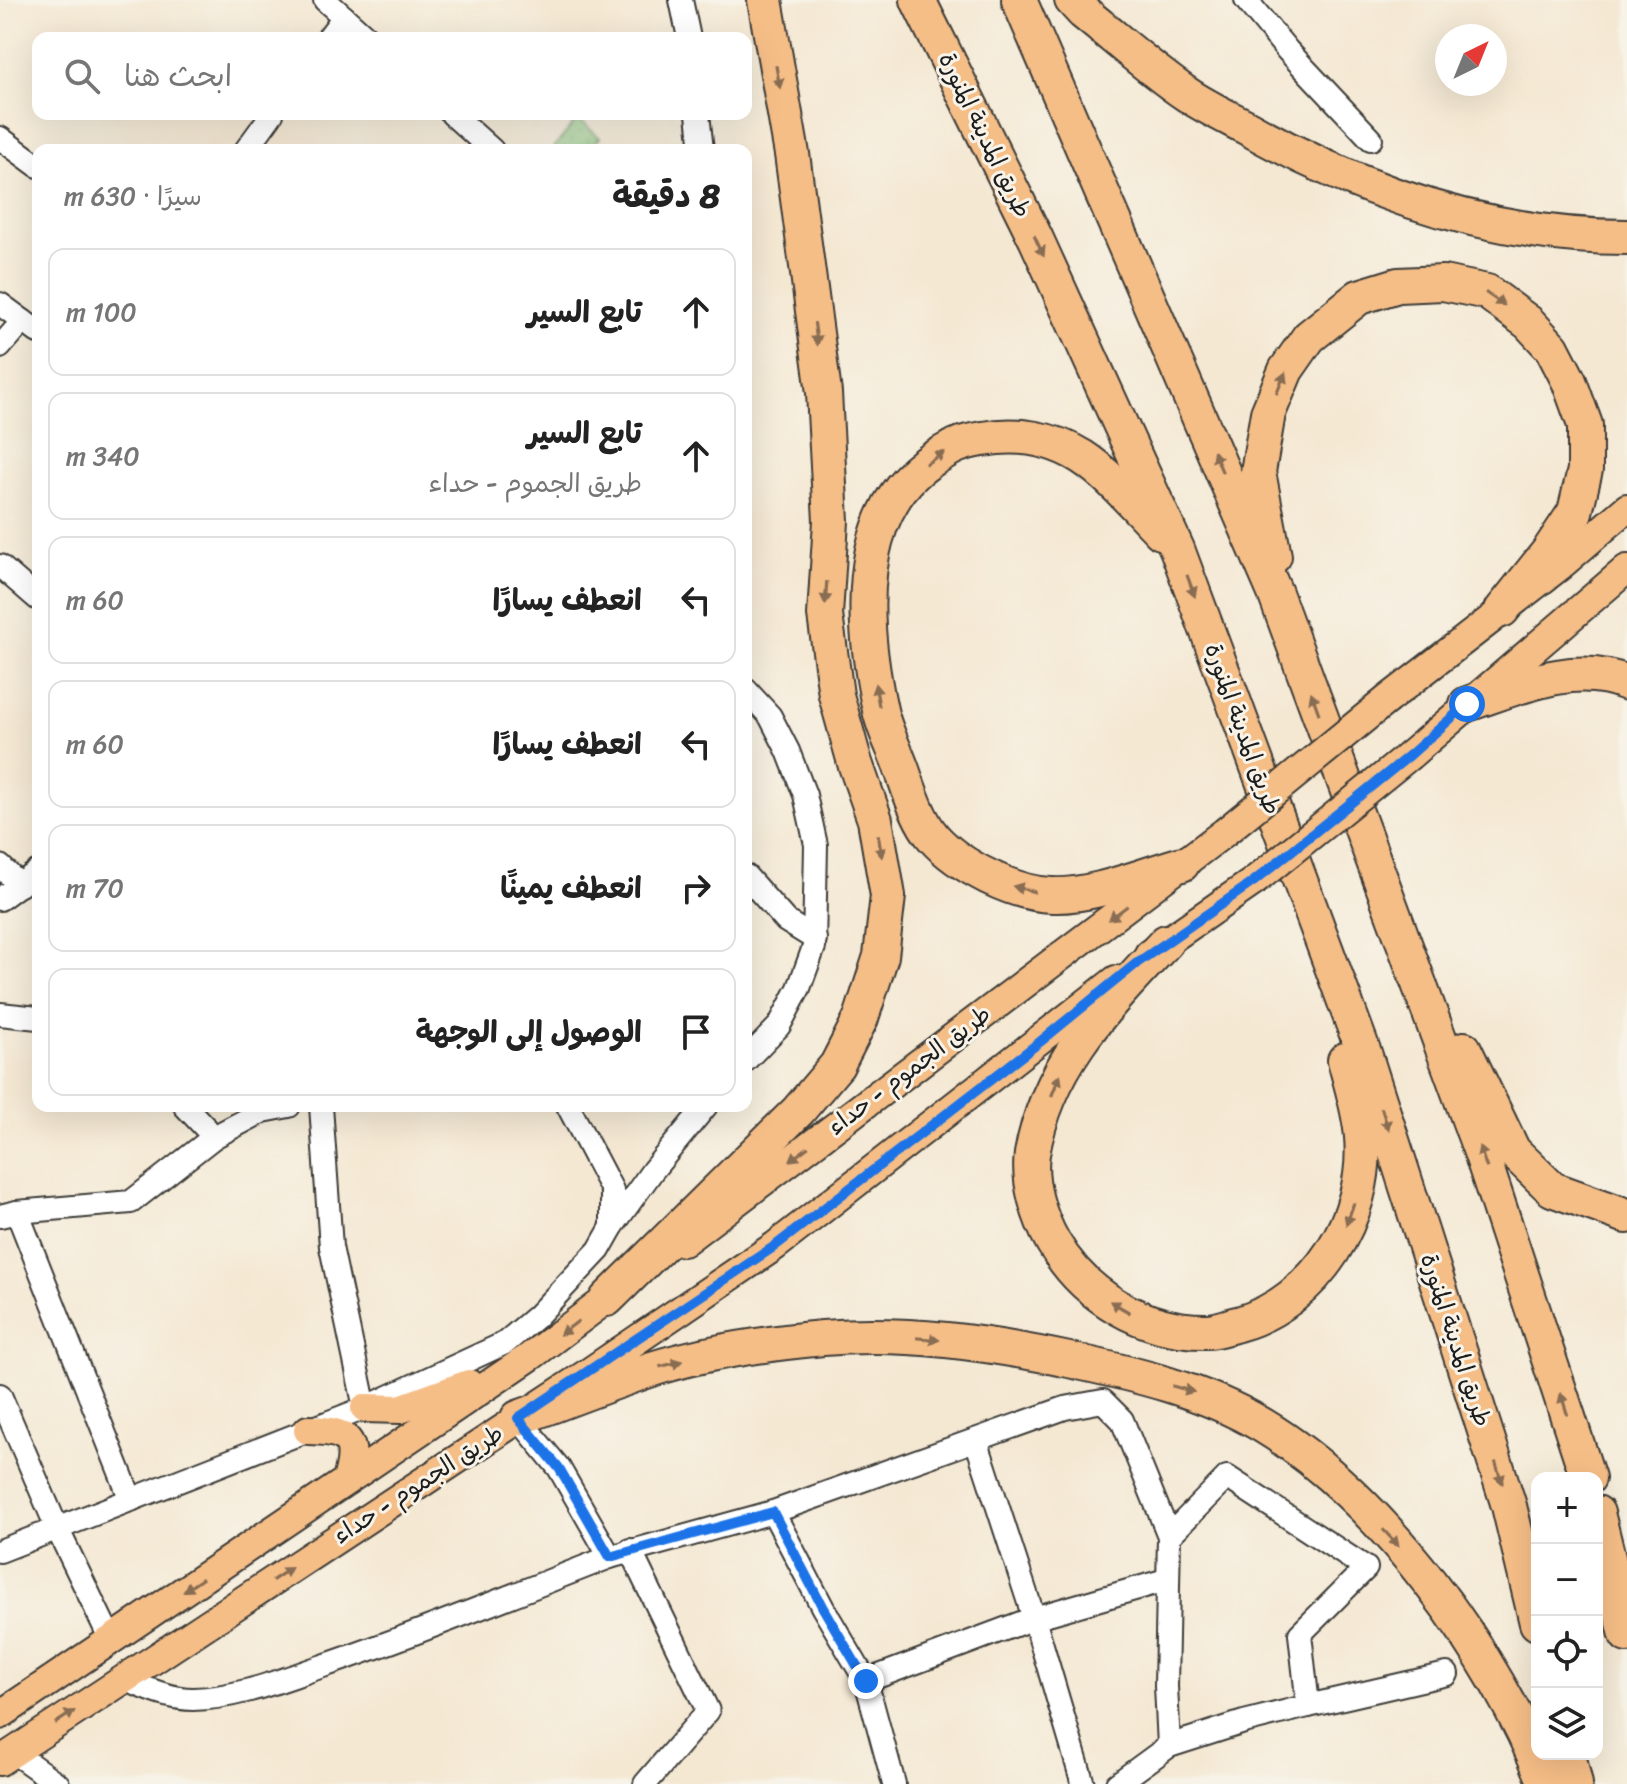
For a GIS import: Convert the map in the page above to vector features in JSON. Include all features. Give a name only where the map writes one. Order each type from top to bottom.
[{"type":"highway","points":[[607,1299],[798,1111],[837,1065],[861,1018],[881,956],[888,896],[875,820],[836,695],[825,615],[831,521],[824,393],[792,154],[765,0]]},
{"type":"highway","name":"طريق المدينة المنورة","points":[[918,0],[1036,239],[1177,549],[1364,1053],[1509,1506],[1535,1616]]},
{"type":"highway","points":[[1019,0],[1275,593],[1481,1152],[1586,1472]]},
{"type":"highway","points":[[1072,0],[1187,95],[1289,152],[1369,186],[1477,220],[1579,237],[1627,237]]},
{"type":"highway","points":[[1296,650],[1258,472],[1268,413],[1286,370],[1309,337],[1359,297],[1398,285],[1443,283],[1487,292],[1529,323],[1552,348],[1569,381],[1585,425],[1585,470],[1575,512],[1549,551],[1502,610]]},
{"type":"highway","points":[[1177,549],[1114,484],[1082,457],[1048,441],[1003,435],[960,442],[917,470],[891,501],[871,554],[867,635],[881,713],[912,798],[933,837],[962,861],[992,879],[1052,895],[1089,891],[1182,864]]},
{"type":"highway","points":[[1467,704],[1565,674],[1607,675],[1627,683]]},
{"type":"highway","points":[[1363,836],[1513,1151],[1552,1189],[1627,1216]]},
{"type":"highway","points":[[1166,942],[1094,1020],[1063,1066],[1032,1156],[1034,1193],[1046,1230],[1065,1262],[1088,1287],[1122,1310],[1162,1327],[1211,1331],[1259,1318],[1310,1281],[1341,1240],[1360,1185],[1362,1137],[1314,919]]},
{"type":"highway","points":[[518,1418],[655,1368],[700,1357],[822,1338],[896,1336],[1007,1347],[1116,1370],[1200,1394],[1262,1425],[1320,1466],[1413,1561],[1452,1610],[1487,1668],[1519,1722],[1546,1784]]},
{"type":"highway","points":[[1603,1537],[1627,1635]]},
{"type":"highway","points":[[1569,1760],[1575,1784]]},
{"type":"main road","name":"طريق الجموم - حداء","points":[[0,1715],[515,1367],[607,1299],[1225,832],[1627,508]]},
{"type":"main road","name":"طريق الجموم - حداء","points":[[6,1756],[775,1246],[1166,942],[1253,882],[1410,755],[1627,569]]},
{"type":"main road","points":[[365,1408],[400,1409],[515,1367]]},
{"type":"main road","points":[[308,1430],[334,1431],[345,1438],[352,1455],[347,1480]]},
{"type":"street","points":[[325,0],[360,32]]},
{"type":"street","points":[[681,0],[688,32]]},
{"type":"street","points":[[1246,0],[1288,51],[1371,139]]},
{"type":"street","points":[[333,32],[344,17]]},
{"type":"street","points":[[250,144],[268,120]]},
{"type":"street","points":[[459,120],[485,144]]},
{"type":"street","points":[[699,120],[701,144]]},
{"type":"street","points":[[0,138],[32,162]]},
{"type":"street","points":[[0,304],[30,326],[0,347]]},
{"type":"street","points":[[0,566],[32,594]]},
{"type":"street","points":[[752,696],[770,716],[788,751],[805,795],[816,845],[814,947],[799,988],[779,1026],[752,1054]]},
{"type":"street","points":[[0,866],[29,878]]},
{"type":"street","points":[[0,899],[29,878]]},
{"type":"street","points":[[752,883],[786,921],[815,939]]},
{"type":"street","points":[[0,1014],[32,1017]]},
{"type":"street","points":[[191,1112],[214,1137]]},
{"type":"street","points":[[131,1500],[8,1214],[131,1202],[214,1137],[261,1112]]},
{"type":"street","points":[[321,1112],[331,1247],[365,1408]]},
{"type":"street","points":[[571,1112],[612,1190],[612,1227]]},
{"type":"street","points":[[0,1551],[365,1408],[505,1343],[537,1316],[599,1250],[653,1170],[701,1112]]},
{"type":"street","points":[[0,1395],[57,1528],[111,1640]]},
{"type":"street","points":[[123,1679],[162,1694],[189,1699],[213,1698],[251,1690],[388,1644],[620,1554],[773,1512],[1065,1408],[1103,1401],[1122,1420],[1169,1536],[1166,1580],[1169,1746]]},
{"type":"street","points":[[518,1418],[559,1468],[620,1554],[708,1711],[645,1784]]},
{"type":"street","points":[[976,1440],[1034,1618],[1083,1784]]},
{"type":"street","points":[[1169,1536],[1227,1477],[1366,1568],[1300,1634],[1308,1706]]},
{"type":"street","points":[[773,1512],[823,1608],[866,1681],[894,1784]]},
{"type":"street","points":[[866,1681],[1034,1618],[1166,1580]]},
{"type":"street","points":[[1127,1782],[1169,1746],[1244,1722],[1447,1674]]},
{"type":"street","points":[[6,1756],[58,1784]]},
{"type":"green space","points":[[576,120],[600,138],[593,144],[557,144]]},
{"type":"route","points":[[866,1681],[823,1608],[773,1512],[610,1557],[559,1468],[518,1418],[775,1246],[1137,963],[1253,882],[1410,755],[1467,704]]}]
